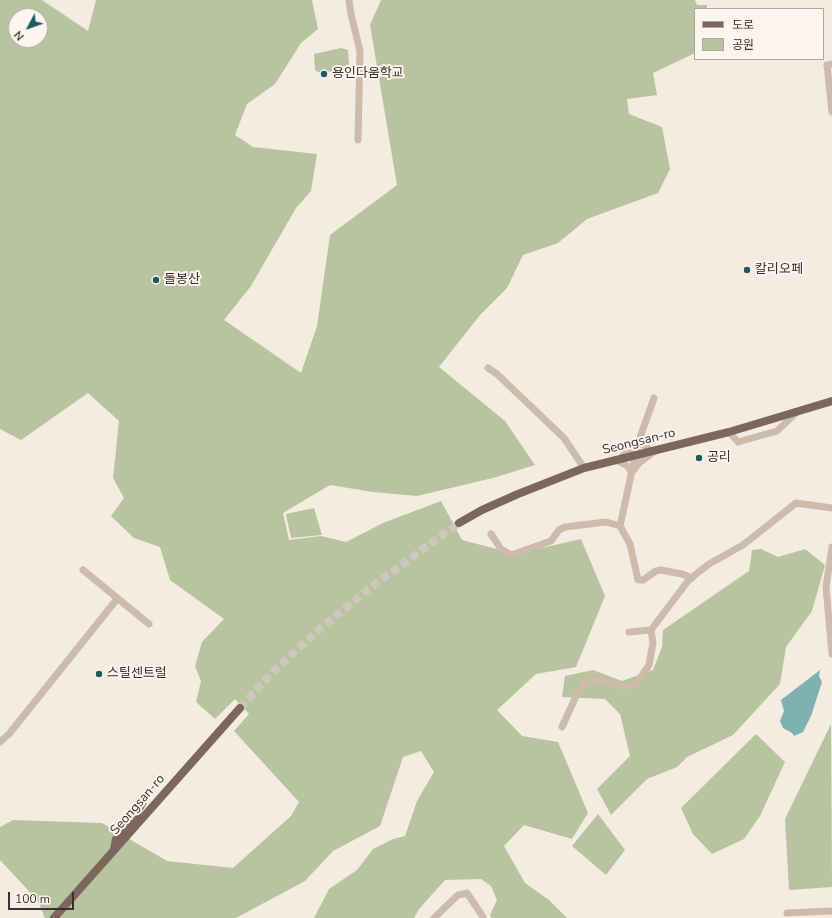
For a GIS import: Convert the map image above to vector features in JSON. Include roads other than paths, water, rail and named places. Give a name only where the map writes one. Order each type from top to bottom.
[{"type":"main road","name":"Seongsan-ro","points":[[459,523],[482,510],[518,494],[584,468],[635,454],[729,432],[832,401]]},
{"type":"main road","name":"Seongsan-ro","points":[[54,918],[240,708]]},
{"type":"main road","points":[[113,851],[116,838],[134,818],[148,792]]},
{"type":"street","points":[[349,0],[350,14],[360,51],[358,140]]},
{"type":"street","points":[[832,64],[827,65],[832,112]]},
{"type":"street","points":[[488,368],[497,374],[564,438],[584,468]]},
{"type":"street","points":[[654,398],[635,454],[620,526],[630,544],[638,580],[643,580],[656,571],[661,570],[682,574],[692,578]]},
{"type":"street","points":[[729,432],[738,442],[777,431],[797,412]]},
{"type":"street","points":[[632,472],[654,450],[642,444],[639,439]]},
{"type":"street","points":[[632,472],[618,459],[639,439]]},
{"type":"street","points":[[629,632],[651,630],[692,578],[709,564],[743,545],[796,503],[832,508]]},
{"type":"street","points":[[491,534],[501,549],[511,555],[551,541],[559,530],[565,527],[606,522],[620,526]]},
{"type":"street","points":[[832,547],[826,587],[832,654]]},
{"type":"street","points":[[83,570],[149,624]]},
{"type":"street","points":[[0,742],[9,734],[117,599]]},
{"type":"street","points":[[562,727],[577,694],[585,682],[604,680],[622,687],[637,683],[649,665],[653,643],[651,630]]},
{"type":"street","points":[[434,918],[458,895],[467,893],[470,894],[483,917]]},
{"type":"street","points":[[787,913],[832,911]]},
{"type":"water","points":[[820,670],[819,676],[822,682],[811,716],[803,732],[794,736],[792,733],[783,728],[780,721],[784,711],[781,700]]},
{"type":"tunnel","points":[[240,708],[270,675],[315,633],[370,588],[459,523]]},
{"type":"place","name":"용인다움학교","points":[[324,74]]},
{"type":"place","name":"칼리오페","points":[[747,270]]},
{"type":"place","name":"돌봉산","points":[[156,280]]},
{"type":"place","name":"공리","points":[[699,458]]},
{"type":"place","name":"스틸센트럴","points":[[99,674]]}]
